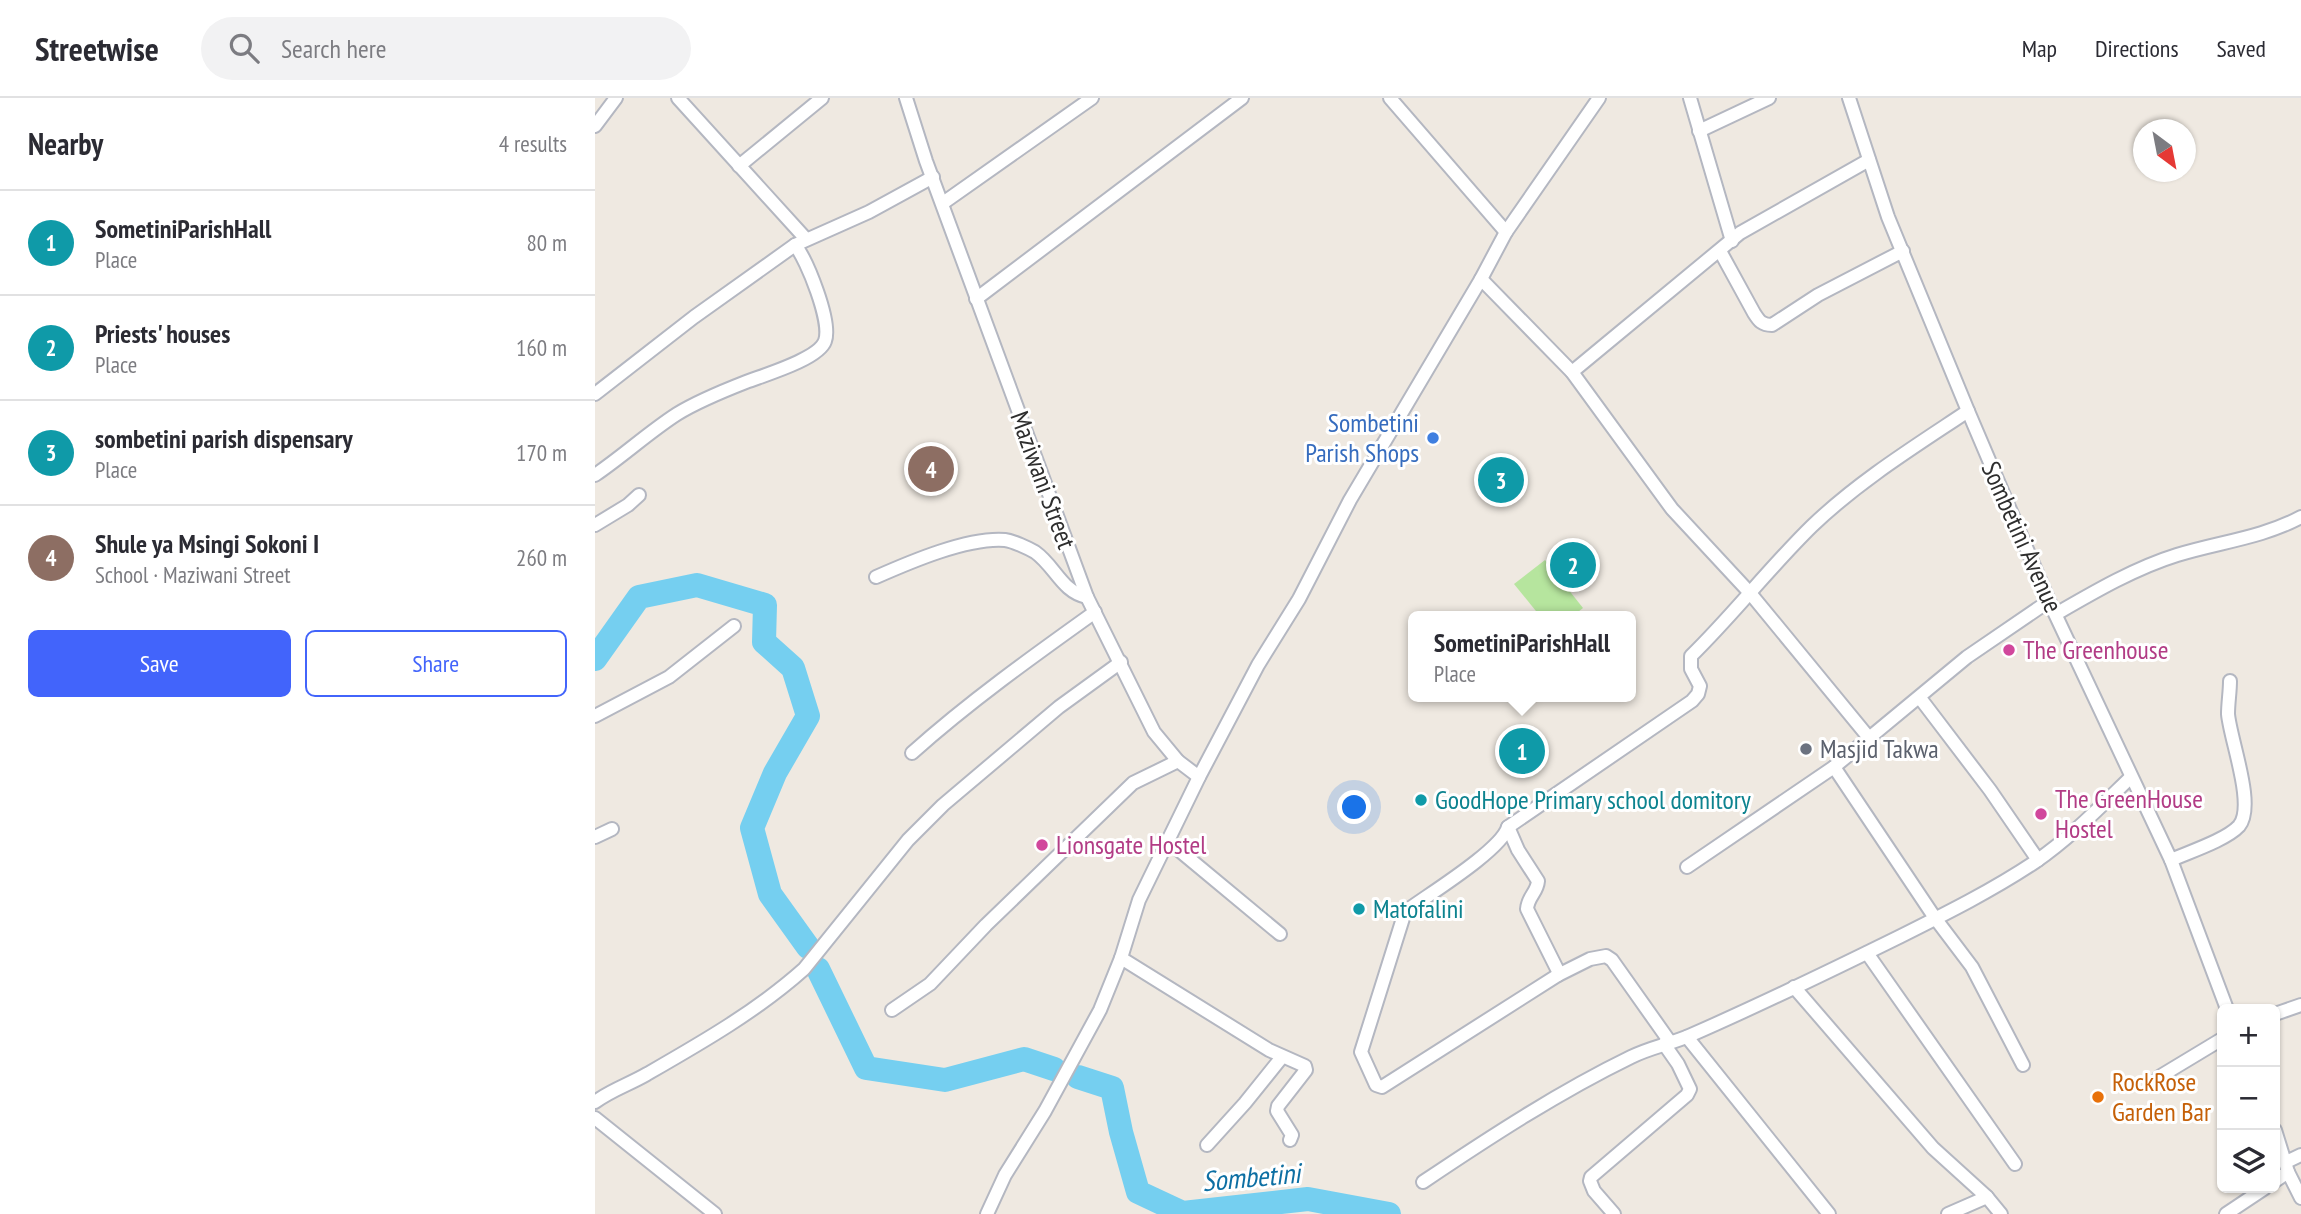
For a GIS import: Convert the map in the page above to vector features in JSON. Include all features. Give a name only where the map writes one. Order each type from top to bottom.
[{"type":"street","points":[[595,126],[616,98]]},
{"type":"street","points":[[595,475],[680,412],[804,359],[821,348],[827,339],[801,242],[739,166],[678,98]]},
{"type":"street","points":[[739,166],[822,98]]},
{"type":"street","name":"Maziwani Street","points":[[906,98],[926,162],[1087,597],[1154,732],[1178,761],[1199,777]]},
{"type":"street","points":[[943,203],[1092,98]]},
{"type":"street","points":[[976,299],[1242,98]]},
{"type":"street","points":[[987,1214],[1005,1175],[1045,1111],[1100,1010],[1122,958],[1139,900],[1258,665],[1299,598],[1350,500],[1506,232],[1599,98]]},
{"type":"street","points":[[1691,98],[1731,241]]},
{"type":"street","points":[[1699,131],[1769,98]]},
{"type":"street","name":"Sombetini Avenue","points":[[1849,98],[1903,251],[1968,411],[2049,601],[2130,778],[2171,860],[2225,1004]]},
{"type":"street","points":[[1394,99],[1506,232]]},
{"type":"street","points":[[1572,372],[1740,233],[1869,160]]},
{"type":"street","points":[[595,394],[694,317],[801,242],[869,212],[933,177]]},
{"type":"street","points":[[1720,251],[1754,313],[1766,325],[1772,325],[1818,295],[1903,251]]},
{"type":"street","points":[[1481,279],[1572,372],[1655,488],[1750,593],[1870,739]]},
{"type":"street","points":[[1614,1214],[1594,1191],[1591,1177],[1687,1095],[1690,1089],[1644,1003],[1609,958],[1590,959],[1558,975],[1382,1087],[1376,1085],[1361,1048],[1404,915],[1484,855],[1506,834],[1508,827],[1692,701],[1700,686],[1691,669],[1691,656],[1813,526],[1860,484],[1968,411]]},
{"type":"street","points":[[595,525],[639,495]]},
{"type":"street","points":[[2056,614],[2129,575],[2173,556],[2268,532],[2301,517]]},
{"type":"street","points":[[876,577],[927,556],[978,542],[1007,540],[1035,553],[1067,588],[1076,595],[1087,597]]},
{"type":"street","points":[[1687,867],[1834,766],[1967,657],[2049,601]]},
{"type":"street","points":[[912,753],[945,723],[1095,612]]},
{"type":"street","points":[[595,716],[669,677],[734,626]]},
{"type":"street","points":[[595,1102],[646,1075],[718,1031],[789,982],[804,969],[908,840],[943,805],[1059,707],[1121,662]]},
{"type":"street","points":[[2171,860],[2224,836],[2237,828],[2242,821],[2244,800],[2228,713],[2230,681]]},
{"type":"street","points":[[1920,698],[1990,790],[2038,860]]},
{"type":"street","points":[[892,1010],[930,984],[986,925],[1133,783],[1178,761]]},
{"type":"street","points":[[1834,766],[1935,918],[1983,984],[2023,1065]]},
{"type":"street","points":[[1423,1182],[1488,1138],[1632,1056],[1687,1037],[1867,953],[1999,885],[2038,860],[2091,816],[2130,778]]},
{"type":"street","points":[[1508,827],[1518,850],[1538,881],[1537,887],[1527,899],[1527,909],[1558,975]]},
{"type":"street","points":[[595,837],[612,829]]},
{"type":"street","points":[[1168,841],[1280,934]]},
{"type":"street","points":[[1867,953],[2015,1164]]},
{"type":"street","points":[[1122,958],[1282,1057],[1305,1066],[1306,1070],[1278,1106],[1277,1111],[1292,1135],[1290,1140]]},
{"type":"street","points":[[1794,987],[1933,1148],[1987,1197],[2001,1214]]},
{"type":"street","points":[[2280,1012],[2301,1004]]},
{"type":"street","points":[[1687,1037],[1829,1214]]},
{"type":"street","points":[[2159,1077],[2217,1042]]},
{"type":"street","points":[[1207,1145],[1282,1057]]},
{"type":"street","points":[[595,1118],[715,1214]]},
{"type":"street","points":[[2280,1145],[2301,1198]]},
{"type":"street","points":[[2280,1175],[2301,1155]]},
{"type":"street","points":[[2227,1214],[2258,1193]]},
{"type":"street","points":[[1948,1214],[1987,1197]]},
{"type":"green space","points":[[1545,560],[1583,608],[1579,611],[1536,611],[1514,584]]},
{"type":"waterway","name":"Sombetini","points":[[595,659],[639,597],[697,585],[765,605],[764,642],[793,668],[808,716],[775,773],[752,828],[770,894],[808,947]]},
{"type":"waterway","name":"Sombetini","points":[[818,969],[866,1068],[945,1080],[1024,1059],[1054,1069]]},
{"type":"waterway","name":"Sombetini","points":[[1078,1077],[1112,1088],[1138,1192],[1183,1213],[1308,1199],[1389,1214]]},
{"type":"place","name":"Sombetini Parish Shops","points":[[1433,438]]},
{"type":"place","name":"Shule ya Msingi Sokoni I","points":[[931,469]]},
{"type":"place","name":"sombetini parish dispensary","points":[[1501,480]]},
{"type":"place","name":"Priests' houses","points":[[1573,565]]},
{"type":"place","name":"The Greenhouse","points":[[2009,650]]},
{"type":"place","name":"Masjid Takwa","points":[[1806,749]]},
{"type":"place","name":"SometiniParishHall","points":[[1522,751]]},
{"type":"place","name":"GoodHope Primary school domitory","points":[[1421,800]]},
{"type":"place","name":"The GreenHouse Hostel","points":[[2041,814]]},
{"type":"place","name":"Lionsgate Hostel","points":[[1042,845]]},
{"type":"place","name":"Matofalini","points":[[1359,909]]},
{"type":"place","name":"RockRose Garden Bar","points":[[2098,1097]]}]
